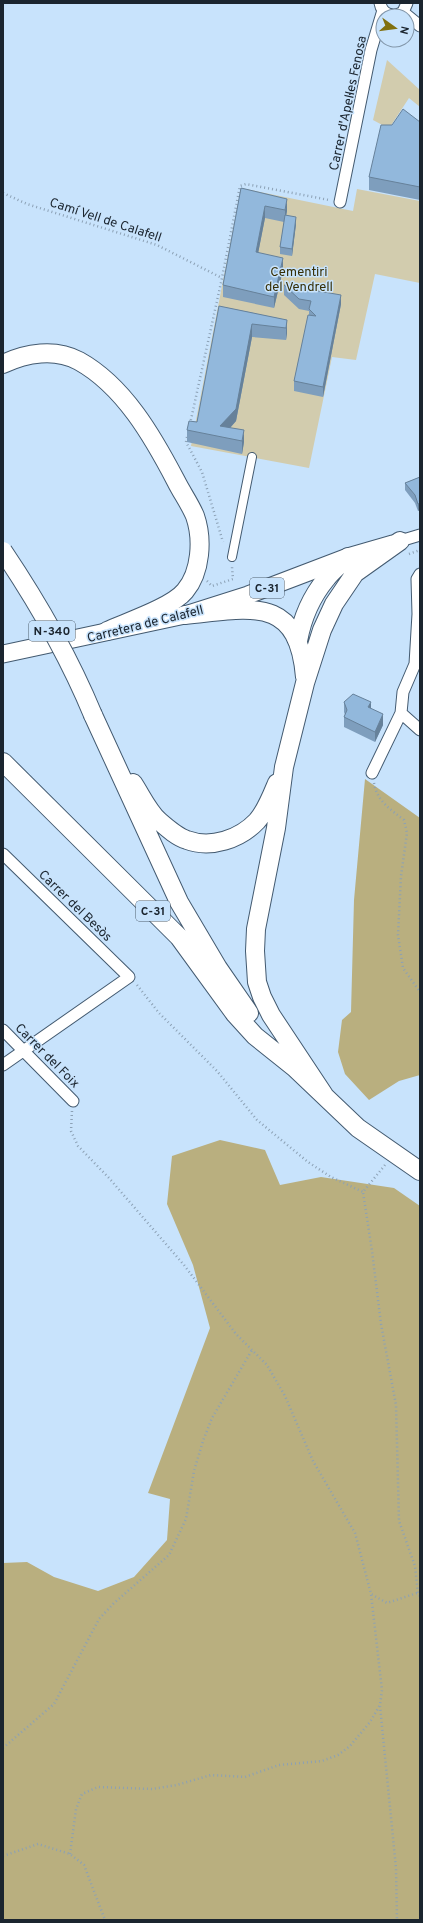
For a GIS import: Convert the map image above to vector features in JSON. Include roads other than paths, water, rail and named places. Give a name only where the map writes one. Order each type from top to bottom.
[{"type":"highway","points":[[3,364],[26,355],[46,353],[78,361],[100,376],[121,396],[158,447],[195,516],[199,558],[194,576],[185,591],[176,600],[107,631]]},
{"type":"highway","points":[[324,1095],[272,1015],[257,982],[255,951],[256,929],[276,828],[284,767],[305,683],[322,630],[334,604],[355,573],[400,541]]},
{"type":"highway","name":"N-340","points":[[3,550],[35,599],[76,675],[179,902],[214,962],[251,1015],[295,1068],[358,1128],[420,1171]]},
{"type":"highway","points":[[298,641],[300,629],[311,602],[326,578],[348,557]]},
{"type":"highway","points":[[185,615],[253,609],[269,612],[291,629],[298,641],[303,662],[305,683]]},
{"type":"highway","points":[[113,759],[133,784],[158,820],[176,835],[186,840],[197,842],[230,840],[247,830],[258,820],[270,799],[284,767]]},
{"type":"highway","name":"C-31","points":[[3,762],[179,937],[231,1008],[255,1036],[295,1068]]},
{"type":"main road","name":"Carretera de Calafell","points":[[3,654],[185,615],[248,595],[348,557],[400,541]]},
{"type":"street","points":[[382,7],[391,15],[405,7],[420,26]]},
{"type":"street","name":"Carrer d'Apel·les Fenosa","points":[[340,202],[371,50],[382,7]]},
{"type":"street","points":[[232,556],[252,457]]},
{"type":"street","name":"Carretera de Calafell","points":[[400,541],[420,535]]},
{"type":"street","points":[[372,773],[401,713],[403,692],[418,663],[417,579],[420,574]]},
{"type":"street","points":[[401,713],[420,730]]},
{"type":"street","name":"Carrer del Besòs","points":[[3,854],[129,977],[23,1052]]},
{"type":"street","name":"Carrer del Foix","points":[[3,1030],[23,1052],[73,1101]]},
{"type":"street","points":[[3,1065],[23,1052]]},
{"type":"park label","name":"Cementiri del Vendrell","points":[[299,278]]}]
